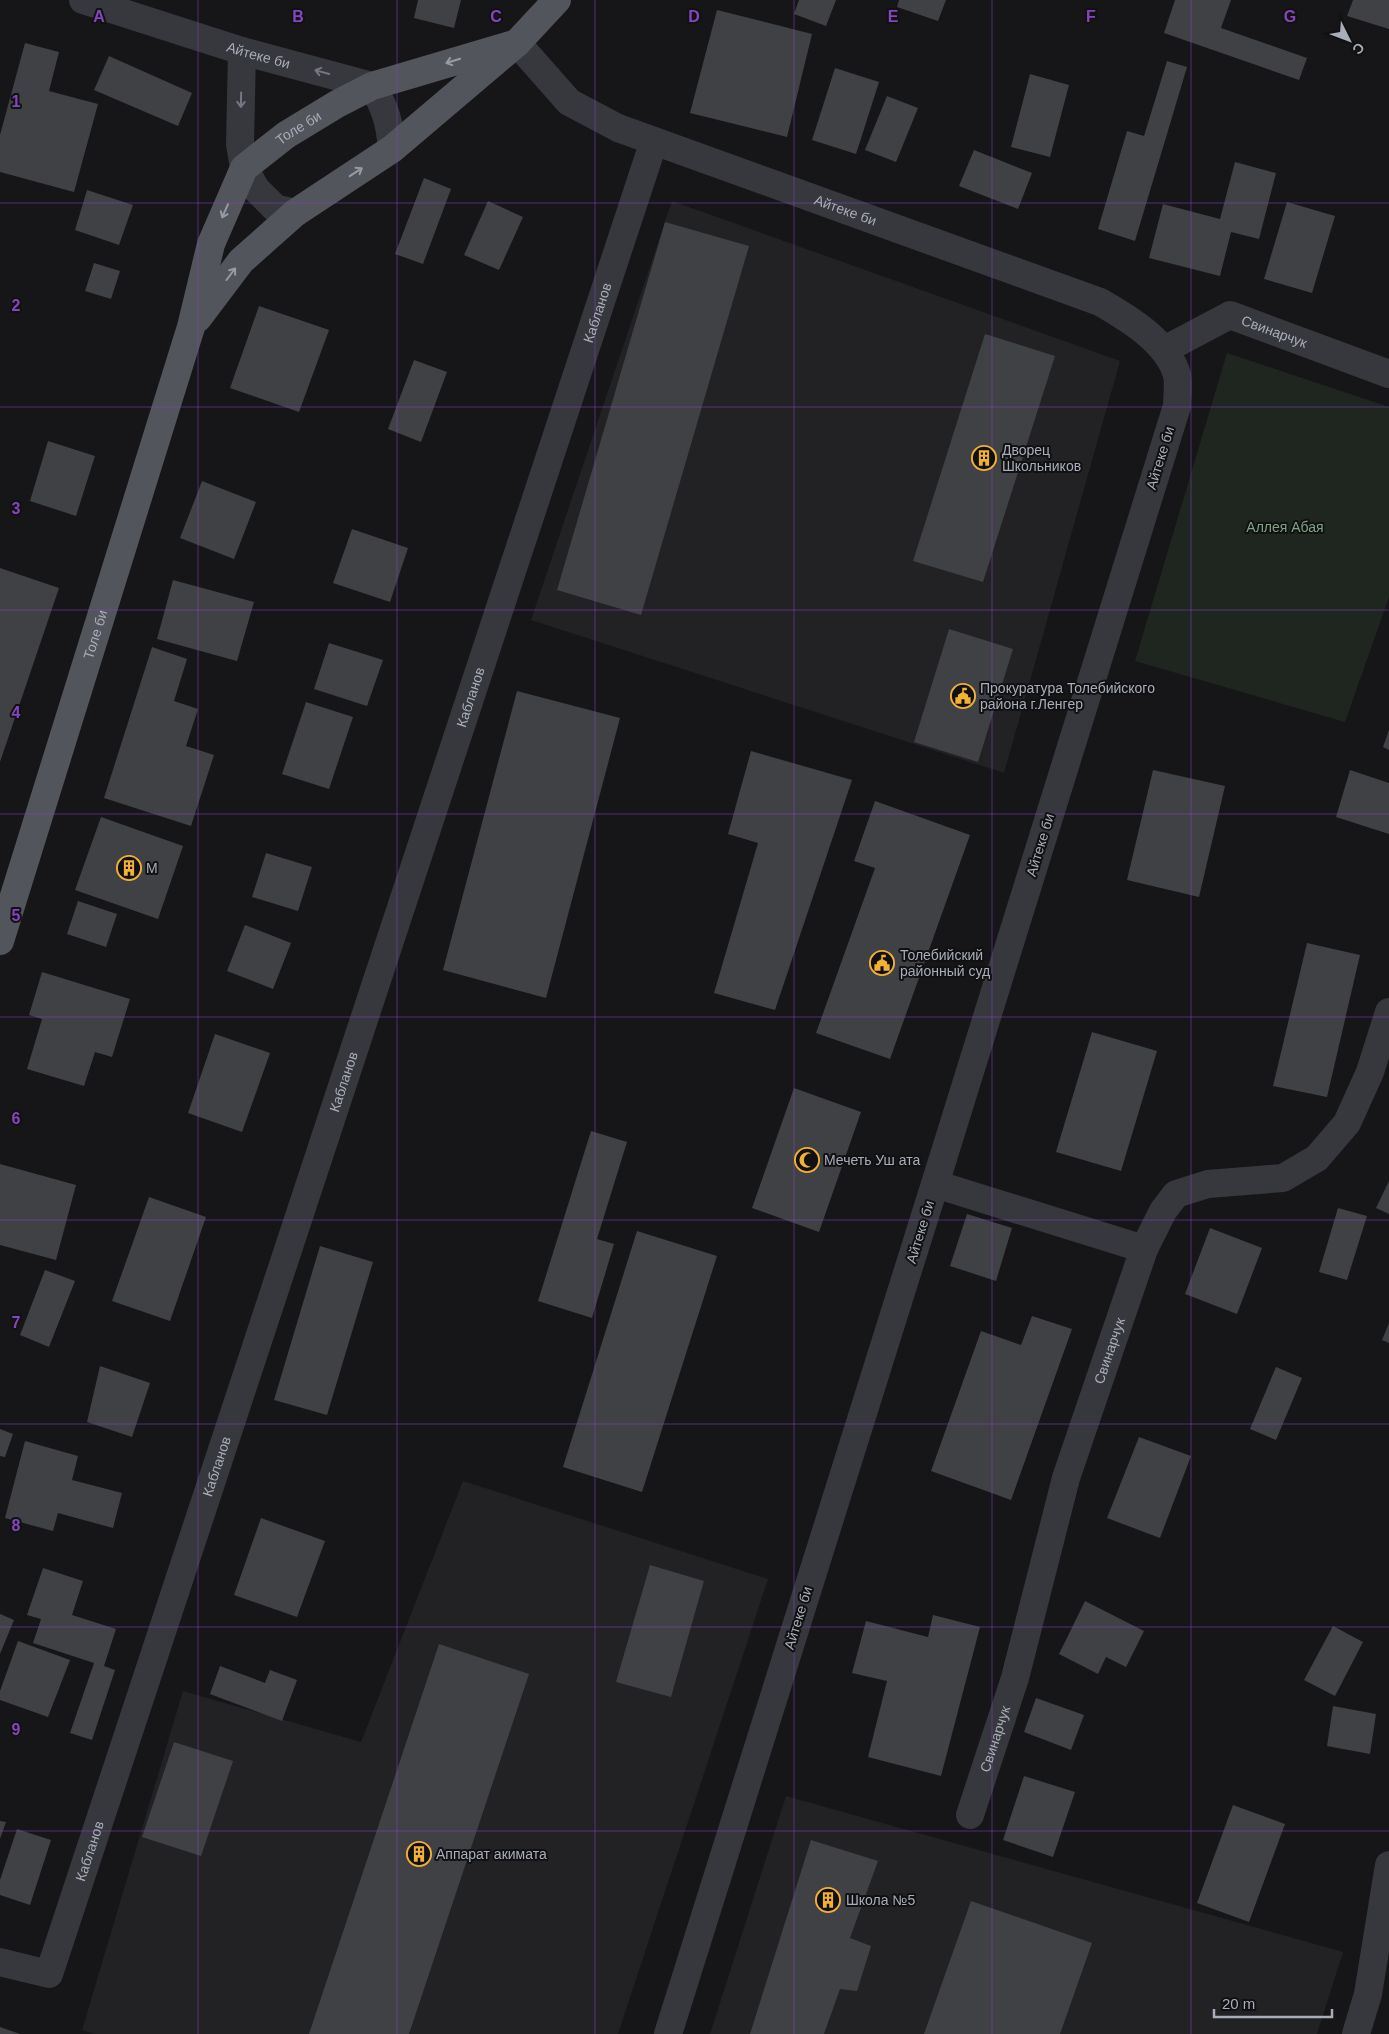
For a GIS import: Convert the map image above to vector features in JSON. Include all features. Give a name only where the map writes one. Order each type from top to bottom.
[{"type":"main road","name":"Толе би","points":[[191,327],[241,261],[295,213],[392,149],[517,42],[557,0]]},
{"type":"main road","name":"Толе би","points":[[0,941],[191,327],[211,244],[244,168],[286,135],[337,104],[372,86],[517,42]]},
{"type":"street","name":"Айтеке би","points":[[83,0],[242,51],[372,86]]},
{"type":"street","name":"Айтеке би","points":[[517,42],[569,102],[618,128],[1100,302],[1130,319],[1164,350],[1177,376],[1176,406],[935,1184],[668,2034]]},
{"type":"street","points":[[242,51],[240,144],[244,168],[256,189],[275,208],[295,213]]},
{"type":"street","points":[[372,86],[383,104],[390,128],[392,149]]},
{"type":"street","name":"Кабланов","points":[[0,1962],[49,1974],[654,141]]},
{"type":"street","name":"Свинарчук","points":[[1164,350],[1230,315],[1389,374]]},
{"type":"street","name":"Свинарчук","points":[[970,1815],[1015,1678],[1066,1478],[1144,1249],[1163,1211],[1176,1194],[1208,1184],[1283,1178],[1317,1158],[1347,1123],[1370,1072],[1389,1012]]},
{"type":"street","points":[[935,1184],[1144,1249]]},
{"type":"street","points":[[1356,2034],[1368,1994],[1389,1865]]},
{"type":"shaded area","points":[[672,201],[1120,361],[1004,773],[531,620]]},
{"type":"shaded area","points":[[463,1481],[768,1579],[618,2034],[95,2034],[82,2030],[183,1691],[361,1742]]},
{"type":"shaded area","points":[[786,1796],[1343,1952],[1317,2034],[710,2034]]},
{"type":"green space","name":"Аллея Абая","points":[[1227,353],[1389,407],[1389,597],[1345,722],[1135,661]]},
{"type":"building","points":[[418,0],[461,0],[454,28],[414,18]]},
{"type":"building","points":[[799,0],[836,0],[826,26],[794,14]]},
{"type":"building","points":[[899,0],[946,0],[938,21],[897,7]]},
{"type":"building","points":[[1175,0],[1231,0],[1221,28],[1307,58],[1299,80],[1164,33]]},
{"type":"building","points":[[1353,0],[1389,0],[1389,29],[1347,16]]},
{"type":"building","points":[[717,10],[812,34],[787,137],[690,113]]},
{"type":"building","points":[[25,43],[59,52],[49,91],[98,104],[74,192],[0,172],[0,135]]},
{"type":"building","points":[[109,56],[192,93],[178,126],[94,90]]},
{"type":"building","points":[[1167,61],[1187,67],[1135,241],[1098,229],[1127,131],[1144,136]]},
{"type":"building","points":[[835,68],[879,82],[856,154],[812,140]]},
{"type":"building","points":[[1030,74],[1069,85],[1050,157],[1011,147]]},
{"type":"building","points":[[887,96],[918,108],[896,162],[865,150]]},
{"type":"building","points":[[974,150],[1032,173],[1018,209],[959,186]]},
{"type":"building","points":[[1235,162],[1276,173],[1259,239],[1231,232],[1220,276],[1149,258],[1163,204],[1220,219]]},
{"type":"building","points":[[424,178],[451,189],[423,264],[395,254]]},
{"type":"building","points":[[87,190],[133,205],[119,245],[75,230]]},
{"type":"building","points":[[488,201],[523,217],[499,270],[464,255]]},
{"type":"building","points":[[1287,202],[1335,216],[1312,293],[1264,279]]},
{"type":"building","points":[[665,222],[749,246],[641,615],[557,590]]},
{"type":"building","points":[[94,263],[120,271],[111,299],[85,291]]},
{"type":"building","points":[[259,306],[329,330],[299,412],[230,388]]},
{"type":"building","name":"Дворец Школьников","points":[[985,334],[1055,356],[983,582],[913,561]]},
{"type":"building","points":[[414,360],[447,372],[421,442],[388,429]]},
{"type":"building","points":[[48,441],[95,456],[76,516],[30,501]]},
{"type":"building","points":[[202,481],[256,502],[234,559],[180,538]]},
{"type":"building","points":[[352,529],[408,548],[390,602],[333,583]]},
{"type":"building","points":[[0,568],[59,588],[0,762]]},
{"type":"building","points":[[173,580],[254,602],[237,661],[157,639]]},
{"type":"building","name":"Прокуратура Толебийского района г.Ленгер","points":[[949,629],[1013,649],[978,762],[914,742]]},
{"type":"building","points":[[329,643],[383,660],[367,706],[314,689]]},
{"type":"building","points":[[152,647],[187,659],[174,701],[198,709],[186,746],[214,755],[191,826],[104,798]]},
{"type":"building","points":[[517,691],[620,718],[546,998],[443,970]]},
{"type":"building","points":[[306,702],[353,717],[329,789],[282,774]]},
{"type":"building","points":[[1389,730],[1389,750],[1383,747]]},
{"type":"building","points":[[751,751],[852,780],[775,1010],[714,993],[758,843],[728,834]]},
{"type":"building","points":[[1153,770],[1225,786],[1199,897],[1127,880]]},
{"type":"building","points":[[1350,770],[1389,783],[1389,834],[1336,817]]},
{"type":"building","name":"Толебийский районный суд","points":[[875,801],[970,835],[890,1059],[816,1033],[875,868],[854,861]]},
{"type":"building","name":"M","points":[[101,817],[183,846],[158,919],[75,890]]},
{"type":"building","points":[[266,853],[312,867],[298,911],[252,897]]},
{"type":"building","points":[[78,901],[117,914],[106,947],[67,934]]},
{"type":"building","points":[[245,925],[291,943],[273,989],[227,971]]},
{"type":"building","points":[[1307,943],[1360,955],[1327,1097],[1273,1086]]},
{"type":"building","points":[[42,972],[130,999],[112,1057],[95,1052],[84,1086],[27,1069],[42,1019],[29,1015]]},
{"type":"building","points":[[1092,1032],[1157,1051],[1121,1171],[1056,1152]]},
{"type":"building","points":[[215,1034],[270,1053],[242,1132],[188,1113]]},
{"type":"building","name":"Мечеть Уш ата","points":[[794,1088],[861,1112],[819,1232],[752,1208]]},
{"type":"building","points":[[591,1131],[627,1142],[597,1239],[614,1244],[592,1318],[538,1301]]},
{"type":"building","points":[[0,1164],[76,1185],[56,1260],[0,1245]]},
{"type":"building","points":[[1389,1181],[1389,1214],[1376,1208]]},
{"type":"building","points":[[149,1197],[206,1217],[170,1321],[112,1301]]},
{"type":"building","points":[[1338,1208],[1367,1216],[1347,1280],[1319,1272]]},
{"type":"building","points":[[967,1214],[1012,1228],[996,1281],[950,1266]]},
{"type":"building","points":[[1210,1228],[1262,1248],[1237,1314],[1185,1294]]},
{"type":"building","points":[[637,1231],[717,1256],[642,1492],[563,1467]]},
{"type":"building","points":[[320,1246],[373,1262],[327,1415],[274,1400]]},
{"type":"building","points":[[45,1270],[75,1281],[49,1347],[20,1335]]},
{"type":"building","points":[[1032,1316],[1072,1329],[1011,1500],[931,1471],[981,1331],[1021,1345]]},
{"type":"building","points":[[1389,1323],[1389,1343],[1382,1340]]},
{"type":"building","points":[[100,1366],[150,1383],[132,1437],[87,1422]]},
{"type":"building","points":[[1276,1367],[1302,1378],[1276,1440],[1250,1429]]},
{"type":"building","points":[[0,1429],[13,1434],[5,1457],[0,1456]]},
{"type":"building","points":[[1139,1437],[1191,1456],[1160,1538],[1107,1518]]},
{"type":"building","points":[[25,1441],[78,1456],[72,1480],[122,1493],[113,1528],[58,1513],[53,1531],[5,1518]]},
{"type":"building","points":[[261,1518],[325,1541],[297,1617],[234,1595]]},
{"type":"building","points":[[650,1565],[704,1581],[671,1697],[616,1682]]},
{"type":"building","points":[[43,1568],[83,1581],[72,1615],[116,1629],[104,1666],[115,1670],[92,1740],[70,1733],[94,1663],[33,1643],[41,1619],[27,1615]]},
{"type":"building","points":[[1085,1601],[1144,1631],[1126,1667],[1106,1657],[1098,1674],[1059,1654]]},
{"type":"building","points":[[0,1614],[14,1620],[0,1654]]},
{"type":"building","points":[[933,1615],[980,1627],[941,1776],[868,1757],[887,1681],[852,1673],[866,1621],[928,1637]]},
{"type":"building","points":[[1333,1626],[1363,1642],[1335,1696],[1304,1680]]},
{"type":"building","points":[[18,1641],[70,1660],[48,1717],[0,1700],[0,1691]]},
{"type":"building","name":"Аппарат акимата","points":[[439,1644],[529,1674],[409,2034],[309,2034]]},
{"type":"building","points":[[220,1666],[265,1683],[270,1670],[297,1680],[282,1721],[210,1694]]},
{"type":"building","points":[[1036,1698],[1084,1715],[1071,1750],[1024,1732]]},
{"type":"building","points":[[1333,1706],[1376,1714],[1370,1754],[1327,1746]]},
{"type":"building","points":[[174,1742],[233,1761],[201,1856],[142,1837]]},
{"type":"building","points":[[1024,1776],[1075,1792],[1053,1857],[1003,1840]]},
{"type":"building","points":[[1233,1805],[1285,1824],[1249,1922],[1197,1903]]},
{"type":"building","points":[[0,1821],[6,1822],[0,1839]]},
{"type":"building","points":[[17,1829],[51,1840],[30,1905],[0,1895],[0,1880]]},
{"type":"building","name":"Школа №5","points":[[811,1840],[878,1861],[850,1938],[871,1946],[857,1991],[840,1989],[824,2034],[750,2034]]},
{"type":"building","points":[[971,1901],[1092,1943],[1060,2034],[924,2034]]},
{"type":"building","points":[[0,2027],[20,2034],[0,2034]]},
{"type":"place","name":"Дворец Школьников","points":[[984,458]]},
{"type":"place","name":"Прокуратура Толебийского района г.Ленгер","points":[[963,696]]},
{"type":"place","name":"M","points":[[129,868]]},
{"type":"place","name":"Толебийский районный суд","points":[[882,963]]},
{"type":"place","name":"Мечеть Уш ата","points":[[807,1160]]},
{"type":"place","name":"Аппарат акимата","points":[[419,1854]]},
{"type":"place","name":"Школа №5","points":[[828,1900]]}]
